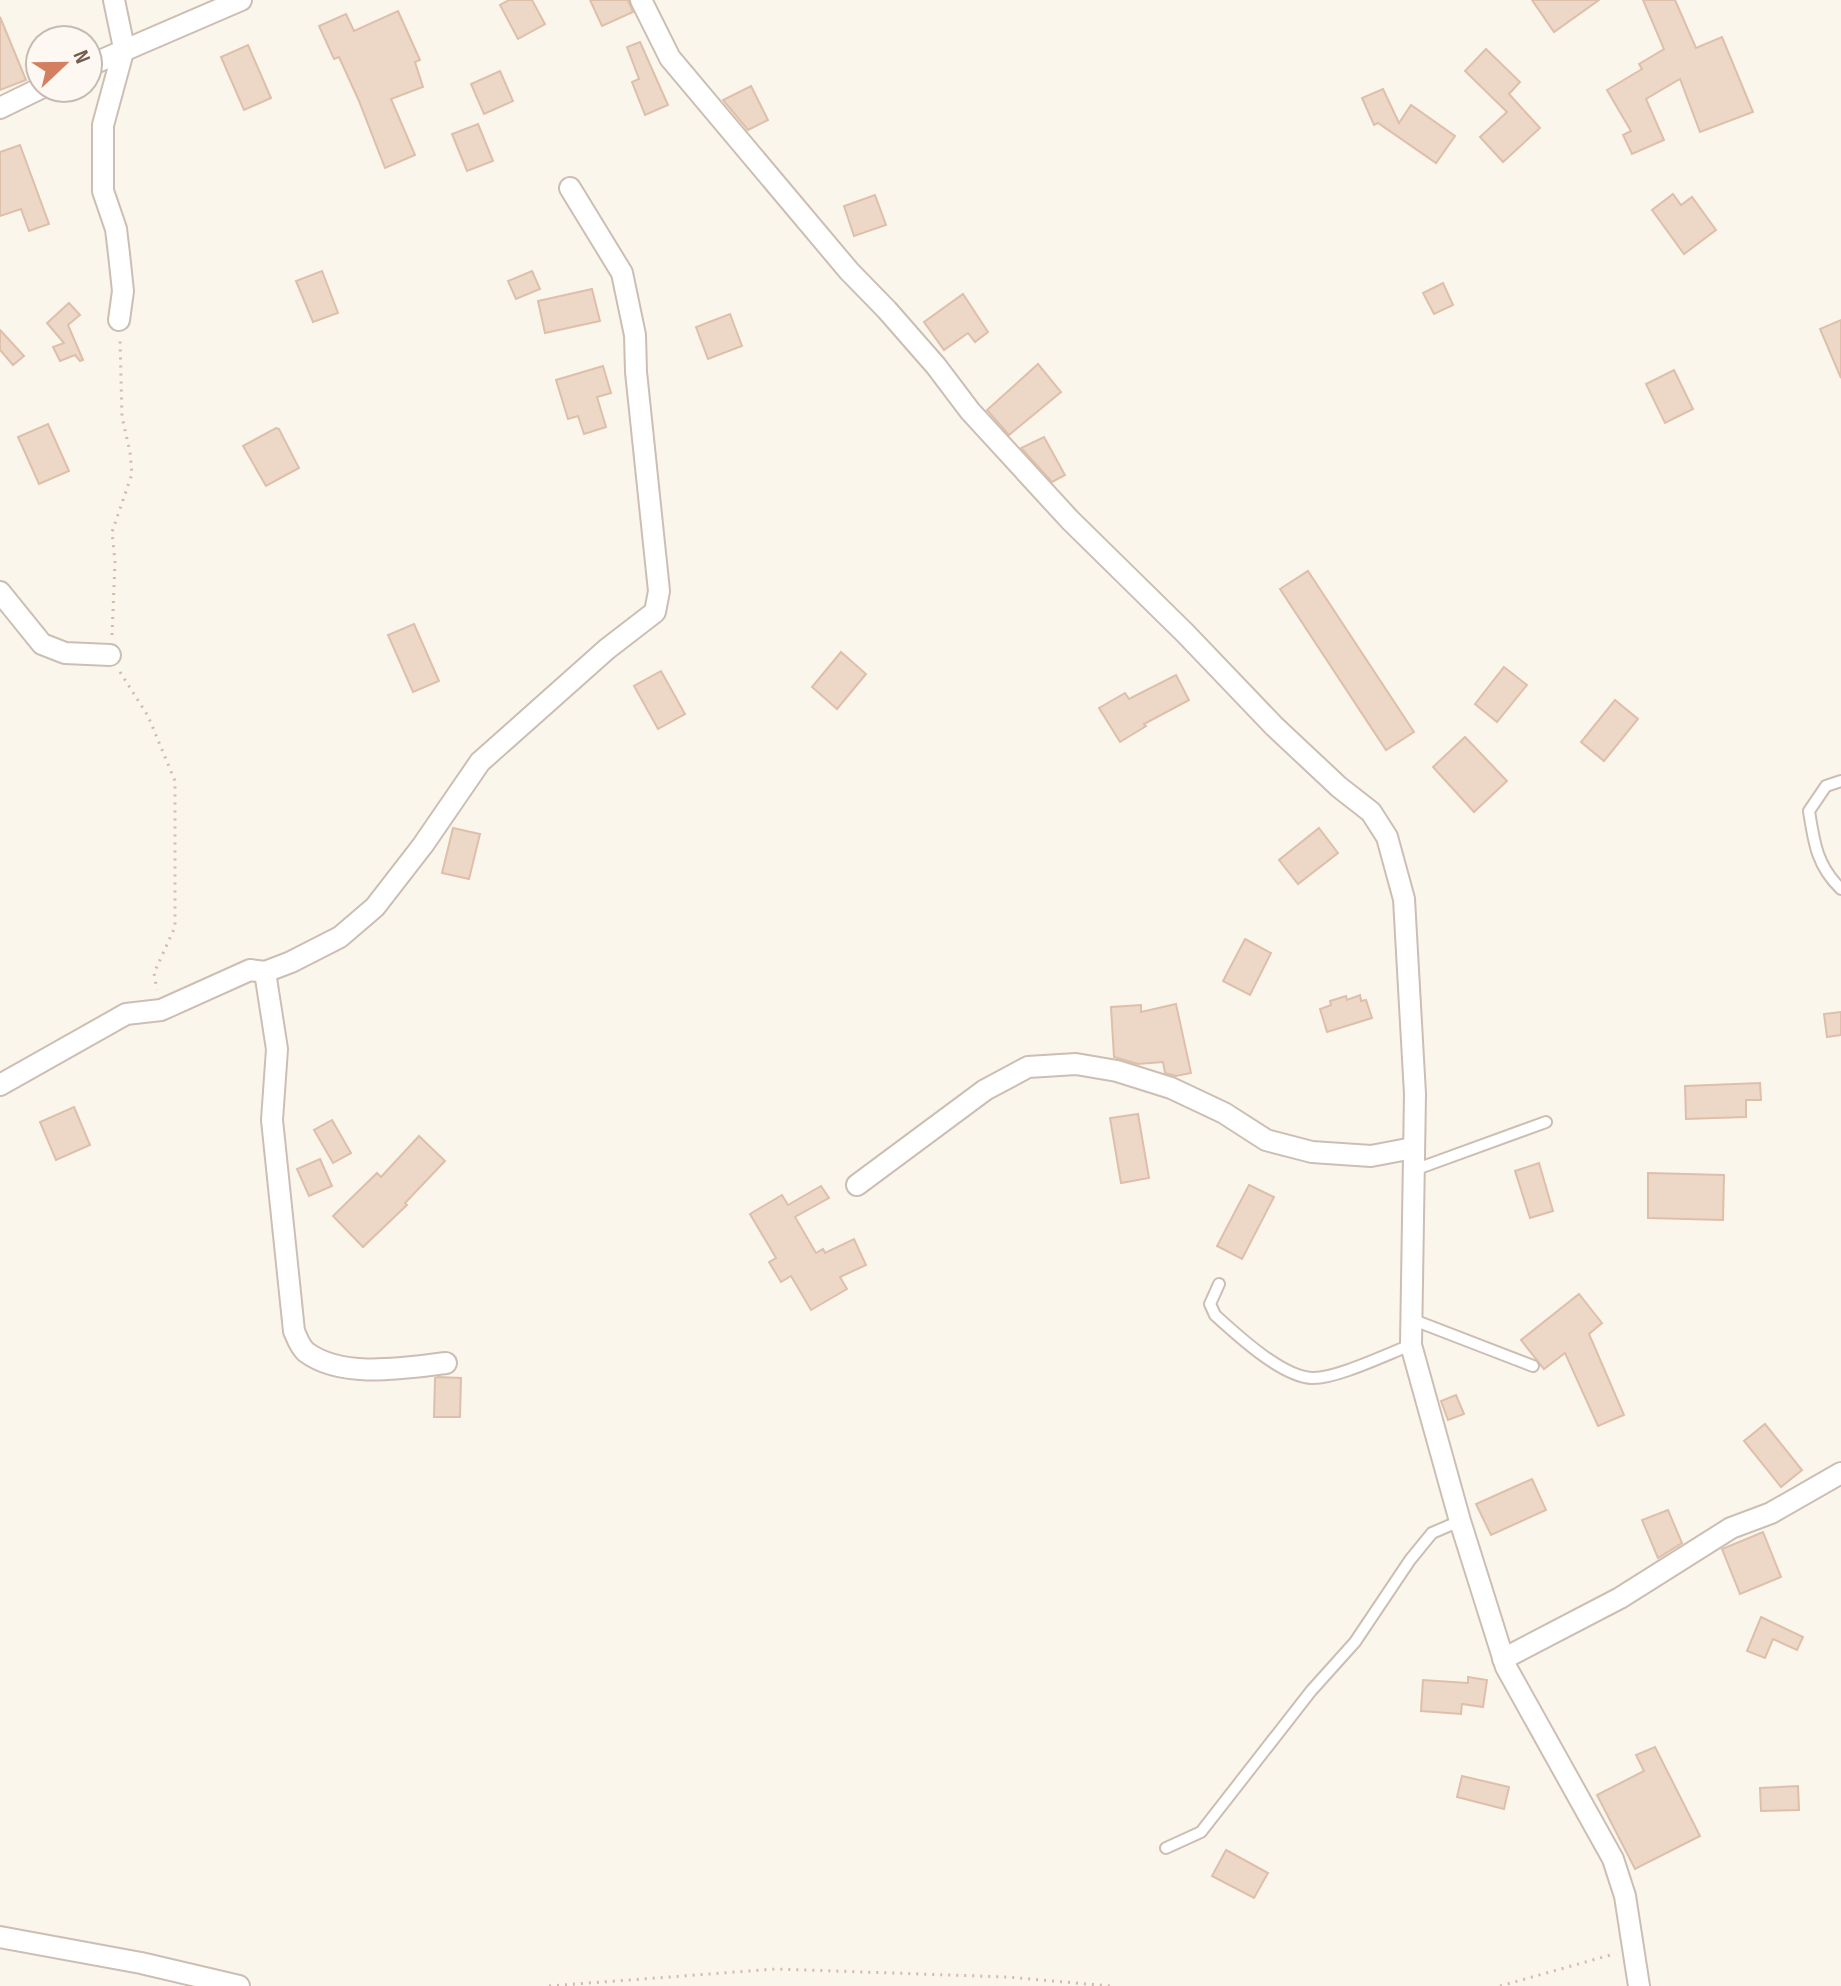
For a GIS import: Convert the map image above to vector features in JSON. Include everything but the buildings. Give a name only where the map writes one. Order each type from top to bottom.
[{"type":"street","points":[[114,0],[124,48],[103,125],[103,191],[116,229],[123,291],[119,320]]},
{"type":"street","points":[[104,58],[241,0]]},
{"type":"street","points":[[641,0],[670,58],[849,271],[936,366],[970,411],[1070,520],[1274,726],[1371,812],[1387,837],[1404,899],[1415,1094],[1411,1345],[1460,1521],[1503,1659],[1613,1859],[1625,1896],[1639,1986]]},
{"type":"street","points":[[0,108],[24,96]]},
{"type":"street","points":[[0,1085],[126,1014],[161,1010],[250,970],[265,972],[340,937],[375,907],[423,845],[480,762],[607,649],[655,612],[659,591],[636,372],[635,335],[622,273],[570,188]]},
{"type":"street","points":[[0,592],[42,644],[65,653],[110,655]]},
{"type":"street","points":[[265,972],[277,1049],[272,1120],[294,1331],[303,1350],[326,1364],[380,1370],[446,1363]]},
{"type":"street","points":[[857,1185],[985,1090],[1028,1067],[1040,1066],[1076,1064],[1117,1071],[1171,1088],[1224,1113],[1266,1140],[1312,1152],[1371,1156],[1413,1148]]},
{"type":"street","points":[[1503,1659],[1620,1598],[1731,1528],[1771,1513],[1841,1473]]},
{"type":"street","points":[[0,1937],[141,1963],[239,1986]]},
{"type":"lane","points":[[1841,781],[1826,786],[1809,811],[1813,841],[1826,875],[1841,889]]},
{"type":"lane","points":[[1412,1171],[1546,1122]]},
{"type":"lane","points":[[1219,1284],[1210,1304],[1215,1315],[1277,1366],[1311,1379],[1338,1373],[1411,1345]]},
{"type":"lane","points":[[1411,1319],[1533,1366]]},
{"type":"lane","points":[[1166,1848],[1201,1832],[1302,1702],[1355,1642],[1432,1533],[1460,1521]]},
{"type":"path","points":[[119,320],[122,417],[132,474],[112,532],[115,562],[110,655],[148,716],[175,781],[175,927],[154,973],[161,1010]]},
{"type":"path","points":[[1500,1986],[1633,1949]]},
{"type":"path","points":[[549,1986],[776,1969],[1007,1977],[1110,1986]]}]
